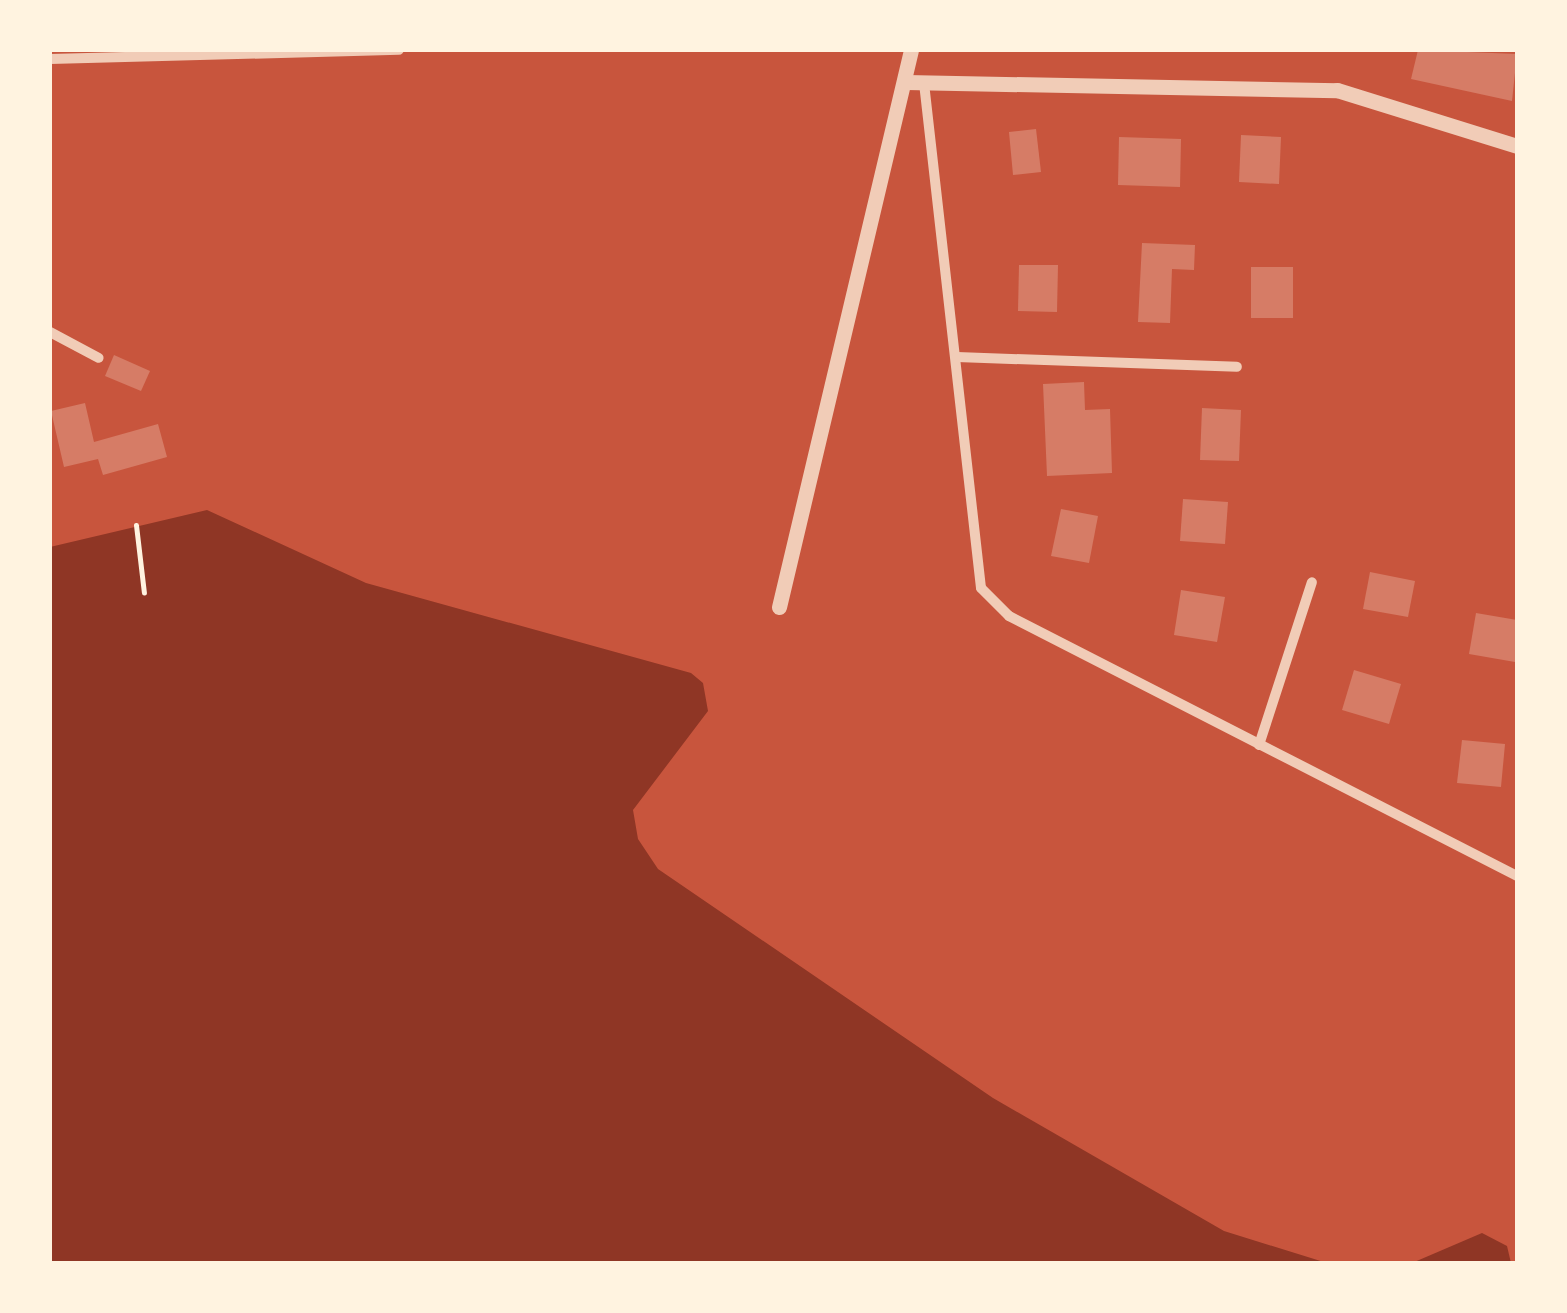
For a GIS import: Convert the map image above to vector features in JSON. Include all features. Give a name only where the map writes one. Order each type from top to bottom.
[{"type":"street","points":[[50,59],[399,50]]},
{"type":"street","points":[[779,607],[912,50]]},
{"type":"street","points":[[906,82],[1337,90],[1517,146]]},
{"type":"street","points":[[924,82],[957,357],[971,556],[994,606],[1517,876]]},
{"type":"street","points":[[50,332],[99,358]]},
{"type":"street","points":[[957,357],[1237,367]]},
{"type":"street","points":[[1259,745],[1312,582]]},
{"type":"path","points":[[136,524],[144,594]]},
{"type":"shaded area","points":[[207,510],[366,583],[691,673],[703,683],[708,711],[633,810],[638,839],[658,869],[993,1098],[1224,1231],[1327,1263],[50,1263],[50,547]]},
{"type":"shaded area","points":[[1482,1233],[1507,1246],[1511,1263],[1412,1263]]},
{"type":"building","points":[[1418,50],[1517,54],[1512,101],[1411,79]]},
{"type":"building","points":[[1036,129],[1041,172],[1013,175],[1009,132]]},
{"type":"building","points":[[1241,135],[1281,137],[1279,184],[1239,182]]},
{"type":"building","points":[[1119,137],[1181,139],[1180,187],[1118,185]]},
{"type":"building","points":[[1142,243],[1195,245],[1194,270],[1172,269],[1170,323],[1138,322]]},
{"type":"building","points":[[1019,265],[1058,265],[1057,312],[1018,311]]},
{"type":"building","points":[[1251,267],[1293,267],[1293,318],[1251,318]]},
{"type":"building","points":[[114,355],[150,371],[141,391],[105,376]]},
{"type":"building","points":[[1084,382],[1085,410],[1110,409],[1112,473],[1047,476],[1043,384]]},
{"type":"building","points":[[85,403],[94,442],[158,424],[167,457],[103,475],[98,459],[64,467],[51,411]]},
{"type":"building","points":[[1202,408],[1241,410],[1239,461],[1200,460]]},
{"type":"building","points":[[1183,499],[1228,502],[1225,544],[1180,541]]},
{"type":"building","points":[[1061,509],[1098,516],[1089,563],[1051,556]]},
{"type":"building","points":[[1370,572],[1415,581],[1408,617],[1363,609]]},
{"type":"building","points":[[1181,590],[1225,597],[1217,642],[1174,635]]},
{"type":"building","points":[[1476,613],[1517,620],[1515,662],[1469,654]]},
{"type":"building","points":[[1354,670],[1401,684],[1389,724],[1342,710]]},
{"type":"building","points":[[1462,740],[1505,744],[1501,787],[1457,783]]}]
